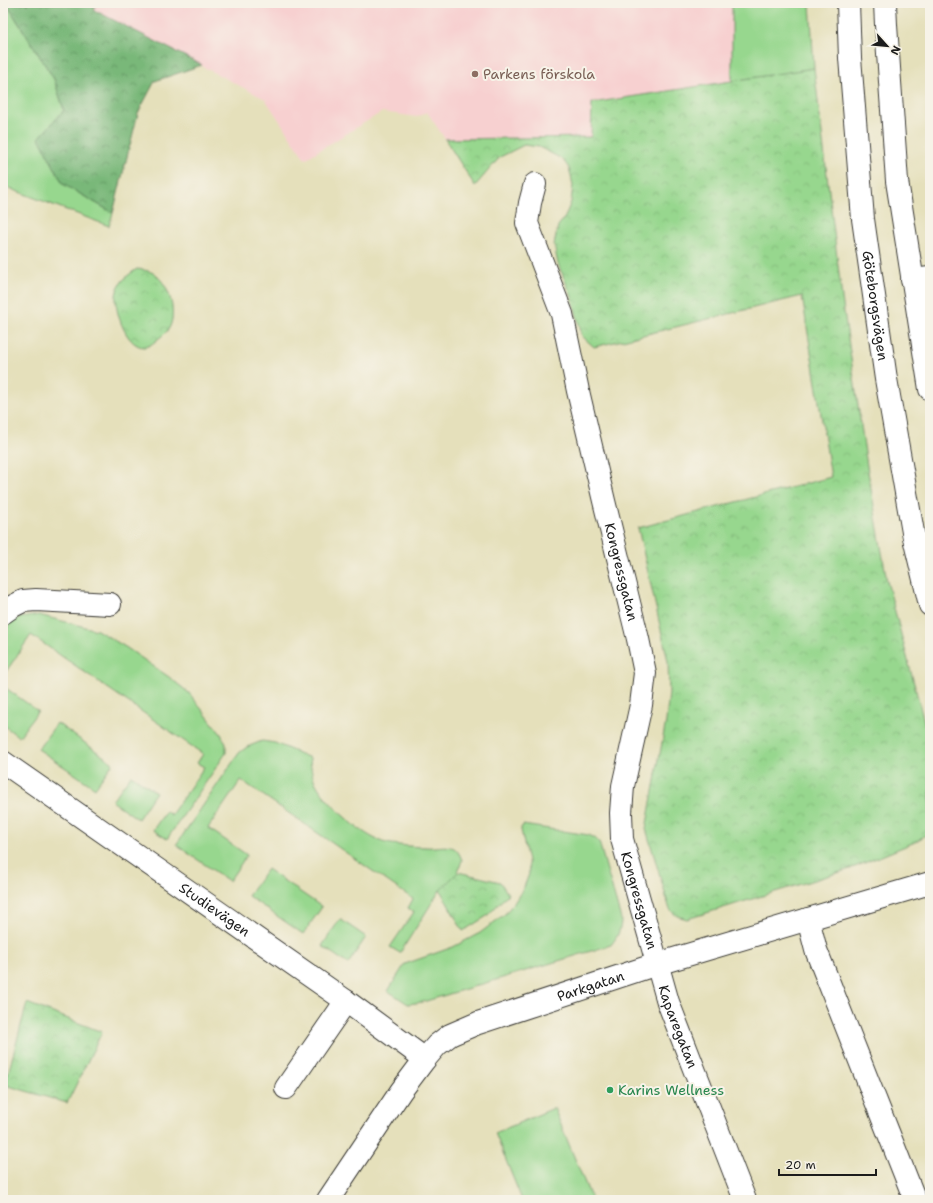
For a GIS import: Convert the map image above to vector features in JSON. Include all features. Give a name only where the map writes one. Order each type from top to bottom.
[{"type":"street","name":"Göteborgsvägen","points":[[848,3],[850,58],[863,219],[887,386],[914,538],[930,605]]},
{"type":"street","points":[[886,3],[886,25],[897,181],[921,279],[930,389]]},
{"type":"street","name":"Kongressgatan","points":[[535,184],[527,223],[562,314],[578,391],[645,673],[623,786],[621,813],[622,839],[657,964]]},
{"type":"street","points":[[3,613],[23,601],[110,604]]},
{"type":"street","name":"Studievägen","points":[[3,762],[346,1001],[425,1058]]},
{"type":"street","name":"Parkgatan","points":[[328,1200],[401,1091],[425,1058],[437,1045],[450,1035],[478,1023],[657,964],[930,883]]},
{"type":"street","points":[[808,919],[816,950],[915,1200]]},
{"type":"street","name":"Kaparegatan","points":[[657,964],[668,1002],[745,1200]]},
{"type":"street","points":[[286,1088],[346,1001]]},
{"type":"shaded area","name":"Parkens förskola","points":[[96,3],[732,3],[732,82],[592,103],[591,137],[445,139],[427,112],[417,117],[382,112],[305,159],[265,99],[94,10]]},
{"type":"green space","points":[[3,3],[6,3],[54,79],[64,110],[63,184],[113,213],[109,226],[3,186],[3,162],[6,153],[3,145]]},
{"type":"green space","points":[[6,3],[96,3],[94,10],[202,65],[155,81],[138,113],[113,213],[63,184],[39,138],[64,110],[54,79]]},
{"type":"green space","points":[[732,3],[810,3],[814,68],[732,82]]},
{"type":"green space","points":[[814,68],[842,298],[867,466],[887,581],[930,744],[930,832],[915,842],[850,869],[687,919],[677,916],[670,910],[646,829],[666,721],[669,693],[668,661],[638,528],[831,477],[802,296],[594,347],[582,336],[572,297],[558,264],[554,245],[558,226],[565,217],[571,202],[573,185],[569,168],[562,159],[539,147],[524,145],[500,157],[475,186],[445,139],[591,137],[592,103]]},
{"type":"green space","points":[[137,269],[146,270],[153,273],[162,281],[169,294],[172,309],[171,324],[168,330],[152,344],[146,347],[137,345],[131,340],[126,333],[118,315],[116,306],[117,291],[120,284]]},
{"type":"green space","points":[[39,615],[97,630],[127,648],[169,677],[189,693],[221,734],[226,744],[226,753],[167,839],[153,830],[166,811],[171,815],[204,767],[197,763],[203,754],[31,635],[3,676],[3,633],[13,619]]},
{"type":"green space","points":[[3,686],[38,711],[19,737],[3,725]]},
{"type":"green space","points":[[57,723],[113,763],[95,788],[38,749]]},
{"type":"green space","points":[[262,741],[275,743],[310,758],[314,780],[329,802],[345,817],[370,836],[385,843],[419,847],[448,846],[458,852],[462,860],[458,872],[440,890],[400,953],[390,947],[414,912],[408,908],[413,899],[241,780],[208,828],[247,855],[229,881],[176,845],[239,753],[247,747]]},
{"type":"green space","points":[[131,775],[156,792],[138,819],[112,801]]},
{"type":"green space","points":[[523,825],[589,835],[599,842],[621,919],[619,933],[616,939],[611,945],[423,1002],[408,1004],[388,991],[405,964],[453,947],[480,933],[505,914],[524,887],[529,874],[528,861],[521,830]]},
{"type":"green space","points":[[267,869],[322,907],[303,934],[248,896]]},
{"type":"green space","points":[[458,872],[500,882],[508,894],[487,916],[463,931],[440,890]]},
{"type":"green space","points":[[340,919],[366,937],[348,964],[322,946]]},
{"type":"green space","points":[[27,1003],[102,1032],[67,1103],[5,1085]]},
{"type":"green space","points":[[554,1108],[592,1200],[522,1200],[495,1133]]},
{"type":"place","name":"Parkens förskola","points":[[475,74]]},
{"type":"place","name":"Karins Wellness","points":[[610,1090]]}]
